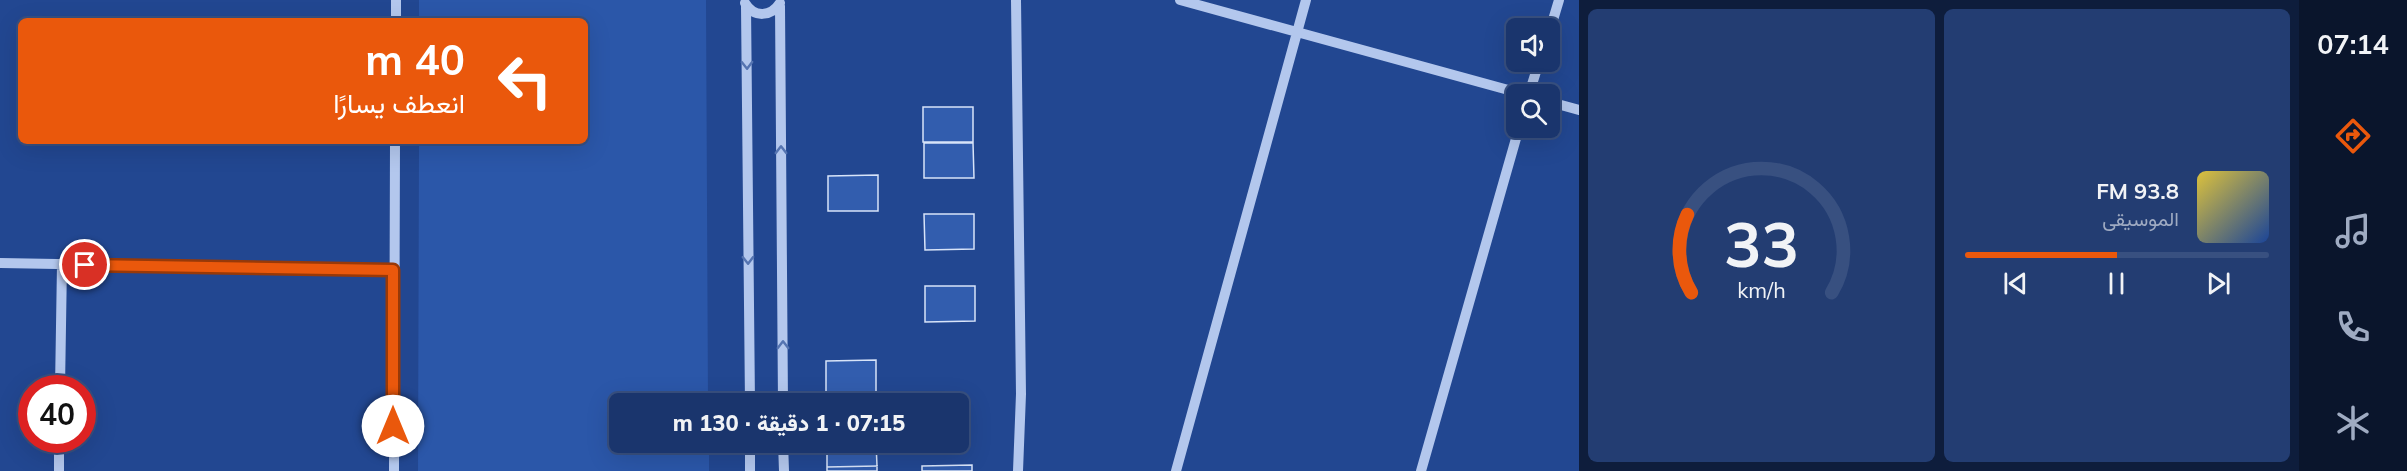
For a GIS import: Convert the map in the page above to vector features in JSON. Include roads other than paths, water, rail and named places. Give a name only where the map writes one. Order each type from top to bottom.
[{"type":"street","points":[[396,0],[396,18]]},
{"type":"street","points":[[1016,0],[1021,394],[1018,471]]},
{"type":"street","points":[[1180,0],[1506,89]]},
{"type":"street","points":[[1176,471],[1306,0]]},
{"type":"street","points":[[1554,18],[1559,0]]},
{"type":"street","points":[[745,3],[753,12],[762,14],[772,12],[781,3]]},
{"type":"street","points":[[745,3],[750,393]]},
{"type":"street","points":[[781,3],[783,393]]},
{"type":"street","points":[[1560,105],[1579,110]]},
{"type":"street","points":[[1421,471],[1516,138]]},
{"type":"street","points":[[394,471],[395,144]]},
{"type":"street","points":[[0,263],[393,270]]},
{"type":"street","points":[[60,375],[62,264]]},
{"type":"street","points":[[58,471],[59,453]]},
{"type":"street","points":[[750,453],[750,471]]},
{"type":"street","points":[[783,453],[784,471]]}]
